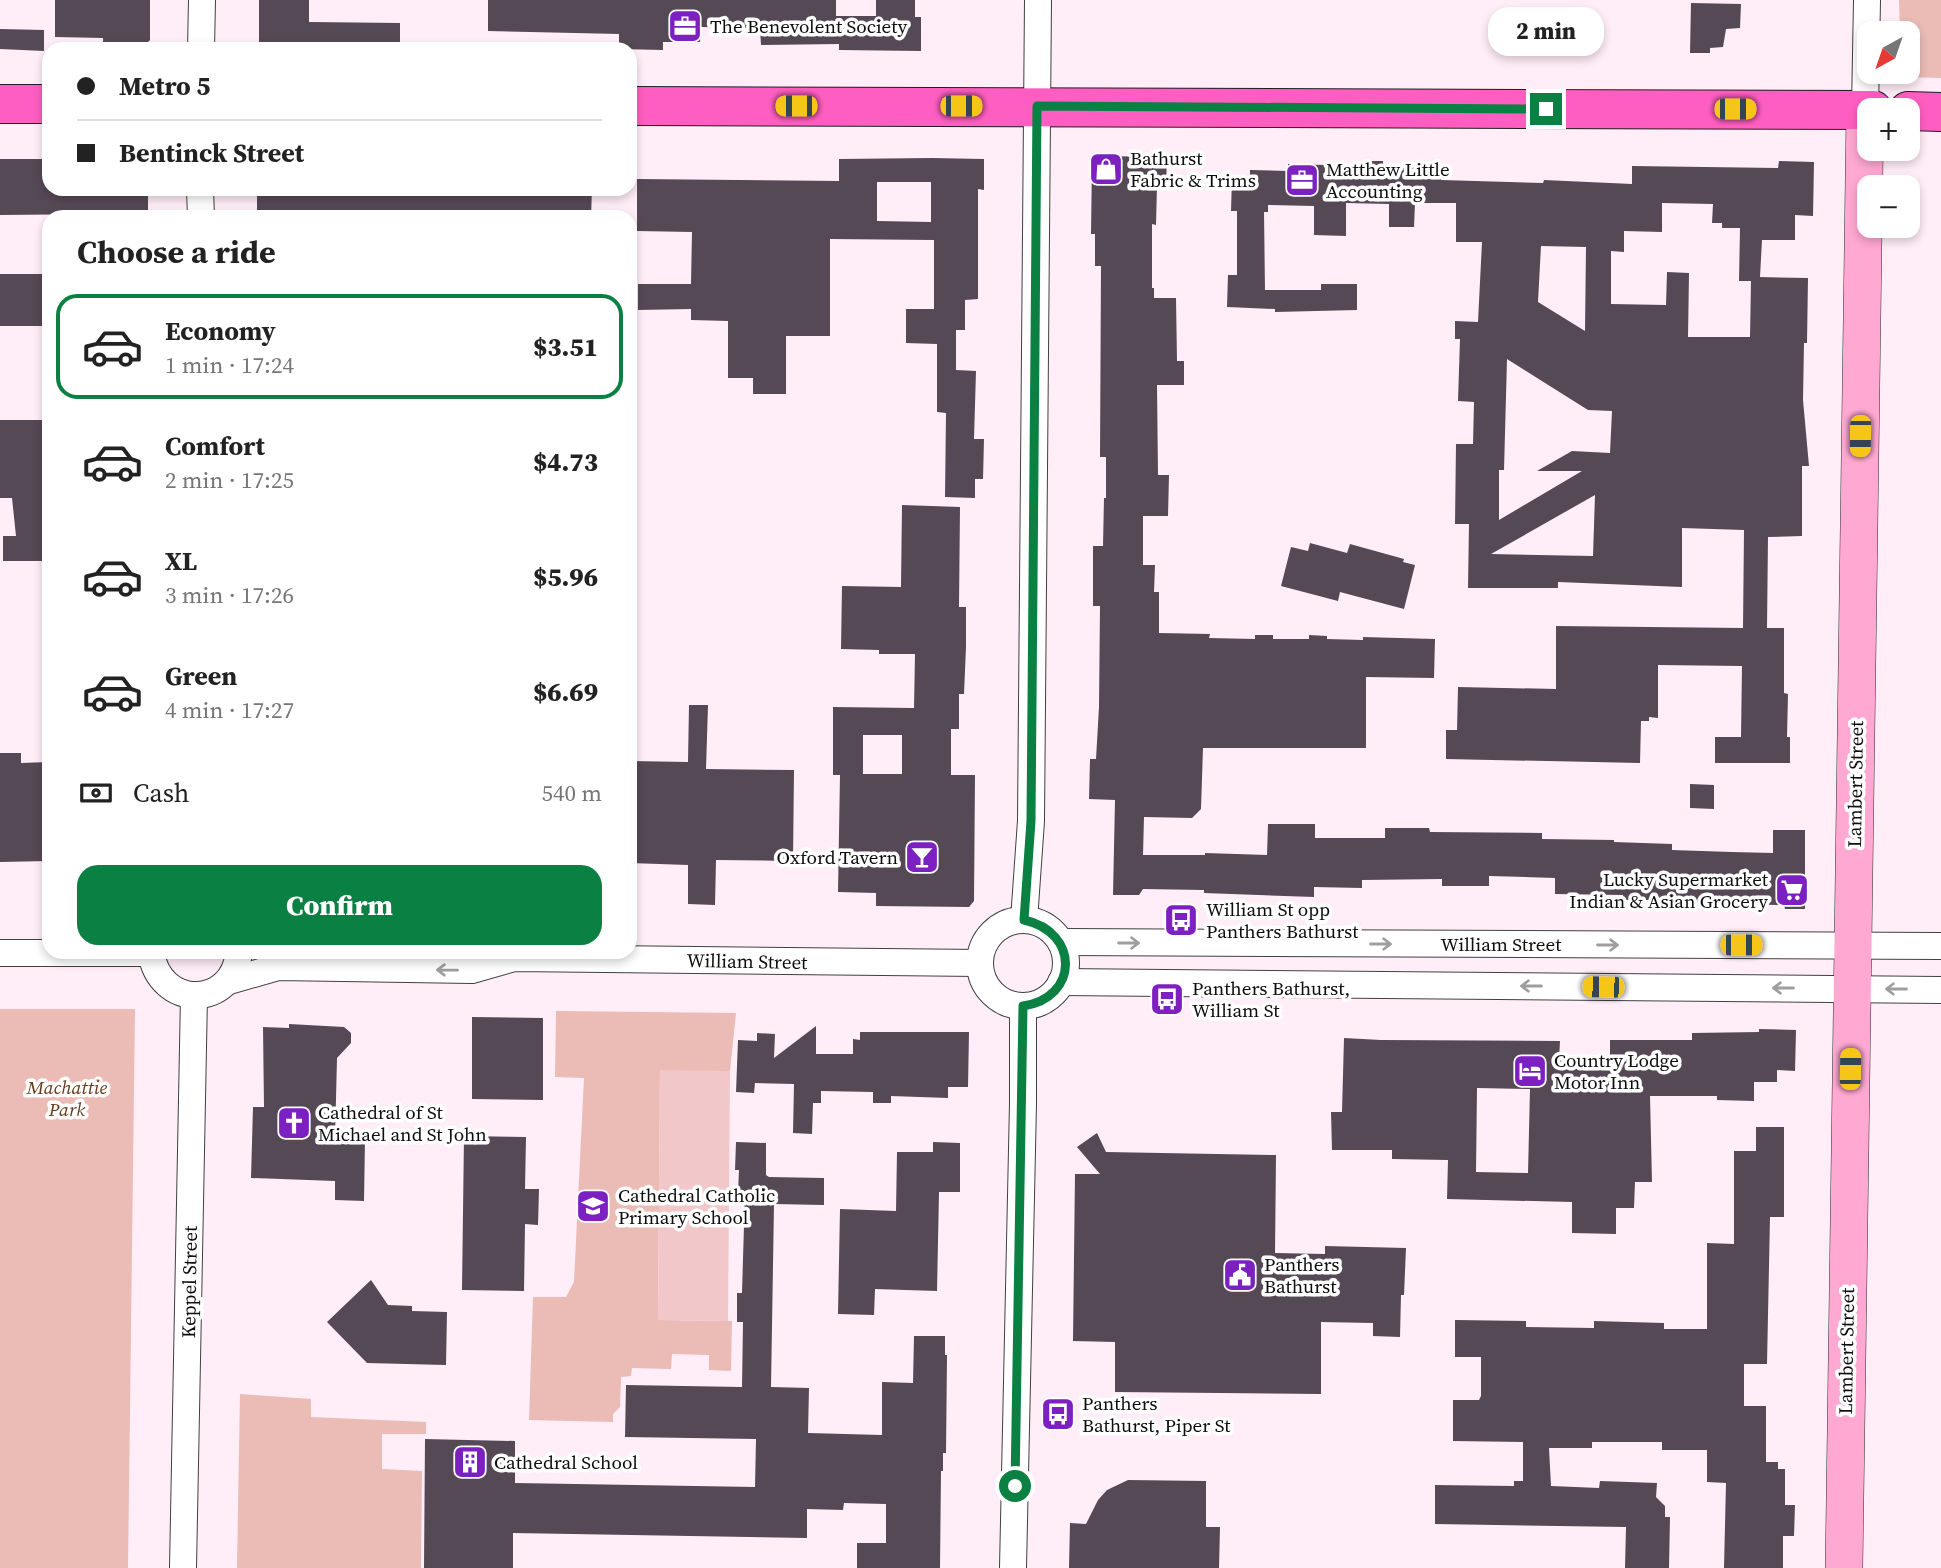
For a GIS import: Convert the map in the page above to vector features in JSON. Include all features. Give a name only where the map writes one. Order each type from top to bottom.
[{"type":"main road","points":[[0,104],[42,104]]},
{"type":"main road","points":[[637,106],[1857,110]]},
{"type":"main road","points":[[1920,111],[1941,112]]},
{"type":"main road","name":"Lambert Street","points":[[1844,1568],[1851,989],[1868,161]]},
{"type":"street","points":[[201,42],[202,0]]},
{"type":"street","points":[[1024,920],[1031,821],[1038,0]]},
{"type":"street","name":"Lambert Street","points":[[1867,0],[1869,98]]},
{"type":"street","points":[[1024,920],[1039,923],[1051,931],[1060,942],[1066,962],[1061,982],[1054,992],[1045,1000],[1023,1006],[1001,1000],[993,993],[981,974],[980,963],[988,937],[998,928],[1024,920]]},
{"type":"street","name":"William Street","points":[[1060,942],[1941,946]]},
{"type":"street","points":[[0,953],[42,953]]},
{"type":"street","name":"William Street","points":[[637,957],[980,963]]},
{"type":"street","points":[[152,959],[162,981],[174,990],[194,995]]},
{"type":"street","points":[[229,981],[237,969],[238,959]]},
{"type":"street","name":"William Street","points":[[194,995],[203,995],[217,990],[229,981],[278,967],[472,970],[496,959]]},
{"type":"street","points":[[1061,982],[1941,990]]},
{"type":"street","name":"Keppel Street","points":[[183,1568],[194,995]]},
{"type":"street","points":[[1013,1568],[1023,1006]]},
{"type":"green space","points":[[1899,0],[1941,0],[1941,78],[1920,77],[1920,21],[1900,21]]},
{"type":"green space","name":"Machattie Park","points":[[0,1009],[135,1009],[128,1568],[0,1568]]},
{"type":"green space","points":[[556,1011],[736,1013],[730,1071],[660,1071],[658,1320],[732,1321],[731,1371],[709,1370],[709,1355],[672,1354],[671,1369],[632,1368],[631,1376],[621,1377],[620,1407],[613,1414],[613,1422],[529,1420],[533,1297],[566,1297],[574,1282],[584,1078],[555,1077]]},
{"type":"green space","points":[[240,1394],[311,1399],[311,1417],[426,1422],[426,1434],[382,1434],[382,1469],[422,1471],[421,1568],[237,1568]]},
{"type":"shaded area","points":[[660,1070],[730,1071],[728,1321],[658,1320]]},
{"type":"building","points":[[55,0],[150,0],[148,42],[103,42],[103,38],[55,37]]},
{"type":"building","points":[[259,0],[309,0],[309,22],[400,23],[400,42],[259,42]]},
{"type":"building","points":[[488,0],[836,0],[836,16],[876,16],[876,0],[915,0],[915,17],[921,17],[921,51],[839,50],[839,44],[761,45],[760,28],[701,27],[700,42],[663,42],[663,50],[637,49],[637,42],[619,42],[619,34],[488,31]]},
{"type":"building","points":[[1691,3],[1741,4],[1740,28],[1726,29],[1723,47],[1710,48],[1710,53],[1690,53]]},
{"type":"building","points":[[0,29],[44,30],[42,51],[0,49]]},
{"type":"building","points":[[1098,156],[1167,157],[1166,186],[1157,186],[1156,225],[1152,224],[1152,288],[1154,298],[1176,298],[1177,361],[1184,361],[1184,385],[1157,385],[1158,475],[1169,475],[1168,516],[1143,516],[1143,565],[1155,565],[1154,592],[1159,592],[1159,633],[1210,634],[1209,638],[1255,639],[1255,635],[1273,635],[1273,639],[1309,639],[1309,635],[1327,636],[1327,639],[1435,639],[1434,678],[1366,677],[1366,748],[1203,748],[1201,809],[1192,818],[1144,817],[1143,855],[1267,855],[1268,824],[1315,824],[1315,838],[1385,838],[1385,828],[1429,828],[1430,832],[1542,833],[1542,839],[1672,844],[1672,850],[1773,853],[1773,830],[1805,830],[1805,909],[1785,909],[1784,905],[1656,903],[1656,900],[1623,900],[1623,895],[1555,894],[1555,878],[1489,876],[1489,886],[1442,886],[1442,879],[1362,880],[1362,888],[1314,887],[1314,897],[1143,889],[1139,895],[1113,895],[1115,800],[1089,799],[1090,759],[1096,759],[1099,707],[1100,606],[1093,606],[1093,546],[1103,546],[1106,498],[1106,457],[1100,457],[1101,266],[1095,266],[1095,234],[1091,234],[1092,162]]},
{"type":"building","points":[[0,159],[42,159],[42,196],[148,196],[148,210],[42,210],[42,215],[0,215]]},
{"type":"building","points":[[839,159],[984,159],[984,190],[978,189],[978,299],[965,300],[965,330],[956,330],[956,370],[976,371],[974,439],[984,439],[983,479],[975,479],[975,498],[945,497],[946,413],[937,412],[937,344],[906,343],[906,309],[934,309],[934,240],[830,239],[830,336],[786,336],[786,394],[753,394],[753,378],[728,378],[728,321],[691,320],[691,309],[638,310],[638,284],[691,284],[692,232],[637,231],[637,179],[839,181]],"holes":[[[877,182],[931,182],[931,222],[877,221]]]},
{"type":"building","points":[[1363,161],[1383,161],[1383,166],[1441,166],[1441,180],[1543,183],[1544,180],[1632,184],[1632,166],[1778,168],[1779,161],[1814,162],[1813,216],[1795,215],[1795,240],[1762,240],[1760,277],[1808,278],[1803,400],[1809,466],[1802,466],[1802,536],[1768,537],[1767,628],[1784,628],[1784,693],[1788,694],[1787,737],[1790,737],[1790,763],[1715,763],[1715,737],[1741,737],[1742,666],[1658,665],[1658,718],[1649,717],[1649,721],[1641,721],[1640,763],[1446,759],[1446,730],[1457,730],[1458,687],[1556,689],[1556,626],[1743,628],[1744,530],[1682,528],[1682,587],[1558,582],[1558,588],[1468,588],[1469,524],[1455,524],[1456,444],[1473,444],[1474,402],[1458,401],[1460,339],[1455,339],[1455,321],[1478,322],[1482,242],[1456,242],[1456,203],[1415,203],[1414,227],[1389,227],[1389,204],[1346,203],[1346,236],[1314,235],[1314,206],[1268,205],[1268,212],[1264,212],[1265,290],[1321,290],[1321,284],[1357,284],[1357,310],[1275,312],[1275,309],[1227,307],[1228,275],[1237,275],[1237,211],[1231,211],[1232,177],[1250,177],[1250,170],[1288,171],[1288,164],[1363,166]],"holes":[[[1662,203],[1713,204],[1712,223],[1722,223],[1722,228],[1740,228],[1739,281],[1751,281],[1750,337],[1688,337],[1689,273],[1667,272],[1666,305],[1611,304],[1611,251],[1624,252],[1624,231],[1662,232]],[[1541,246],[1586,247],[1585,331],[1538,302]],[[1507,359],[1588,410],[1612,411],[1610,453],[1572,451],[1537,471],[1582,471],[1499,520],[1499,470],[1504,470]],[[1595,495],[1593,556],[1491,554]]]},
{"type":"building","points":[[257,196],[592,196],[591,210],[257,210]]},
{"type":"building","points":[[0,274],[42,274],[42,326],[0,326]]},
{"type":"building","points":[[0,420],[42,420],[42,561],[3,561],[3,536],[16,536],[12,498],[0,498]]},
{"type":"building","points":[[902,505],[960,507],[959,607],[966,607],[966,647],[964,694],[959,694],[959,729],[951,729],[951,775],[975,775],[974,901],[969,907],[876,906],[876,893],[838,892],[840,775],[833,775],[833,707],[914,708],[915,654],[879,654],[879,650],[841,649],[842,586],[901,587]],"holes":[[[863,735],[902,735],[902,774],[863,774]]]},
{"type":"building","points":[[1310,543],[1347,553],[1350,544],[1404,559],[1403,562],[1415,565],[1404,609],[1340,592],[1338,601],[1281,586],[1291,547],[1308,551]]},
{"type":"building","points":[[689,705],[708,705],[706,769],[794,770],[793,861],[716,860],[715,905],[688,904],[688,865],[637,863],[637,761],[688,762]]},
{"type":"building","points":[[0,753],[21,753],[21,763],[42,762],[42,861],[0,862]]},
{"type":"building","points":[[1690,784],[1714,785],[1714,809],[1690,808]]},
{"type":"building","points":[[472,1017],[543,1018],[543,1100],[472,1099]]},
{"type":"building","name":"Cathedral of St Michael and St John","points":[[289,1024],[344,1027],[351,1033],[351,1043],[337,1058],[335,1139],[365,1139],[364,1201],[335,1200],[335,1181],[251,1178],[253,1107],[264,1107],[263,1027],[289,1028]]},
{"type":"building","points":[[816,1026],[816,1054],[853,1054],[853,1039],[860,1040],[860,1032],[969,1032],[968,1087],[948,1087],[948,1098],[891,1096],[891,1103],[873,1103],[873,1092],[821,1091],[821,1103],[813,1103],[812,1134],[793,1133],[794,1084],[755,1083],[754,1093],[736,1092],[738,1040],[757,1041],[757,1033],[775,1034],[774,1058]]},
{"type":"building","points":[[1759,1029],[1796,1030],[1795,1071],[1777,1070],[1777,1082],[1754,1082],[1754,1101],[1717,1100],[1717,1096],[1650,1096],[1652,1182],[1635,1182],[1634,1208],[1616,1208],[1616,1234],[1572,1233],[1572,1202],[1447,1199],[1448,1160],[1392,1159],[1392,1150],[1332,1150],[1331,1112],[1342,1112],[1344,1038],[1560,1041],[1559,1060],[1610,1061],[1610,1040],[1692,1040],[1692,1033],[1759,1032]],"holes":[[[1477,1088],[1530,1089],[1528,1173],[1476,1172]]]},
{"type":"building","points":[[1756,1127],[1784,1127],[1784,1217],[1770,1217],[1767,1364],[1744,1364],[1744,1406],[1766,1406],[1766,1462],[1778,1462],[1778,1469],[1785,1469],[1785,1505],[1795,1505],[1794,1536],[1783,1536],[1783,1568],[1724,1568],[1726,1483],[1707,1482],[1707,1450],[1662,1450],[1662,1442],[1592,1442],[1592,1448],[1549,1448],[1551,1486],[1599,1488],[1600,1481],[1657,1483],[1656,1497],[1665,1506],[1665,1517],[1670,1517],[1669,1568],[1625,1568],[1626,1527],[1435,1524],[1435,1485],[1514,1486],[1514,1481],[1523,1481],[1523,1442],[1453,1441],[1453,1400],[1479,1400],[1481,1396],[1481,1357],[1455,1357],[1455,1320],[1526,1321],[1526,1327],[1594,1328],[1594,1321],[1664,1323],[1664,1329],[1707,1329],[1707,1243],[1734,1244],[1734,1151],[1756,1151]]},
{"type":"building","name":"Panthers Bathurst","points":[[1097,1133],[1106,1152],[1276,1155],[1275,1253],[1325,1254],[1325,1246],[1406,1248],[1400,1337],[1373,1336],[1373,1323],[1321,1322],[1321,1394],[1115,1392],[1115,1342],[1073,1341],[1075,1174],[1100,1174],[1077,1147]]},
{"type":"building","points":[[464,1136],[526,1137],[525,1189],[539,1189],[538,1225],[525,1224],[524,1291],[462,1290]]},
{"type":"building","points":[[736,1142],[766,1143],[766,1175],[769,1177],[824,1178],[824,1205],[774,1204],[771,1387],[809,1388],[808,1433],[882,1435],[882,1382],[913,1383],[914,1336],[945,1336],[946,1453],[943,1453],[941,1471],[940,1568],[857,1568],[857,1543],[886,1543],[886,1504],[844,1503],[843,1510],[807,1509],[807,1538],[513,1533],[513,1568],[424,1568],[425,1439],[515,1441],[515,1483],[755,1487],[756,1439],[625,1437],[626,1385],[742,1387],[743,1322],[737,1322],[737,1293],[742,1293],[745,1192],[738,1192],[739,1170],[735,1170]]},
{"type":"building","points":[[933,1142],[960,1143],[960,1192],[939,1192],[937,1291],[875,1289],[874,1315],[838,1314],[840,1209],[896,1211],[897,1152],[933,1152]]},
{"type":"building","points":[[371,1280],[388,1305],[412,1306],[412,1311],[447,1312],[446,1365],[367,1363],[327,1322]]},
{"type":"building","points":[[1128,1480],[1206,1481],[1206,1527],[1220,1527],[1219,1568],[1069,1568],[1070,1523],[1086,1524],[1098,1500],[1107,1490]]},
{"type":"place","name":"The Benevolent Society","points":[[685,26]]},
{"type":"place","name":"Bathurst Fabric & Trims","points":[[1106,169]]},
{"type":"place","name":"Matthew Little Accounting","points":[[1302,180]]},
{"type":"place","name":"Oxford Tavern","points":[[922,857]]},
{"type":"place","name":"Lucky Supermarket Indian & Asian Grocery","points":[[1792,890]]},
{"type":"place","name":"William St opp Panthers Bathurst","points":[[1181,920]]},
{"type":"place","name":"Panthers Bathurst, William St","points":[[1167,999]]},
{"type":"place","name":"Country Lodge Motor Inn","points":[[1530,1071]]},
{"type":"place","name":"Cathedral of St Michael and St John","points":[[294,1123]]},
{"type":"place","name":"Cathedral Catholic Primary School","points":[[593,1206]]},
{"type":"place","name":"Panthers Bathurst","points":[[1240,1275]]},
{"type":"place","name":"Panthers Bathurst, Piper St","points":[[1058,1414]]},
{"type":"place","name":"Cathedral School","points":[[470,1462]]},
{"type":"route","points":[[1015,1486],[1023,1006],[1045,1000],[1054,992],[1065,973],[1066,962],[1060,942],[1051,931],[1039,923],[1024,920],[1031,821],[1037,106],[1546,109]]}]
